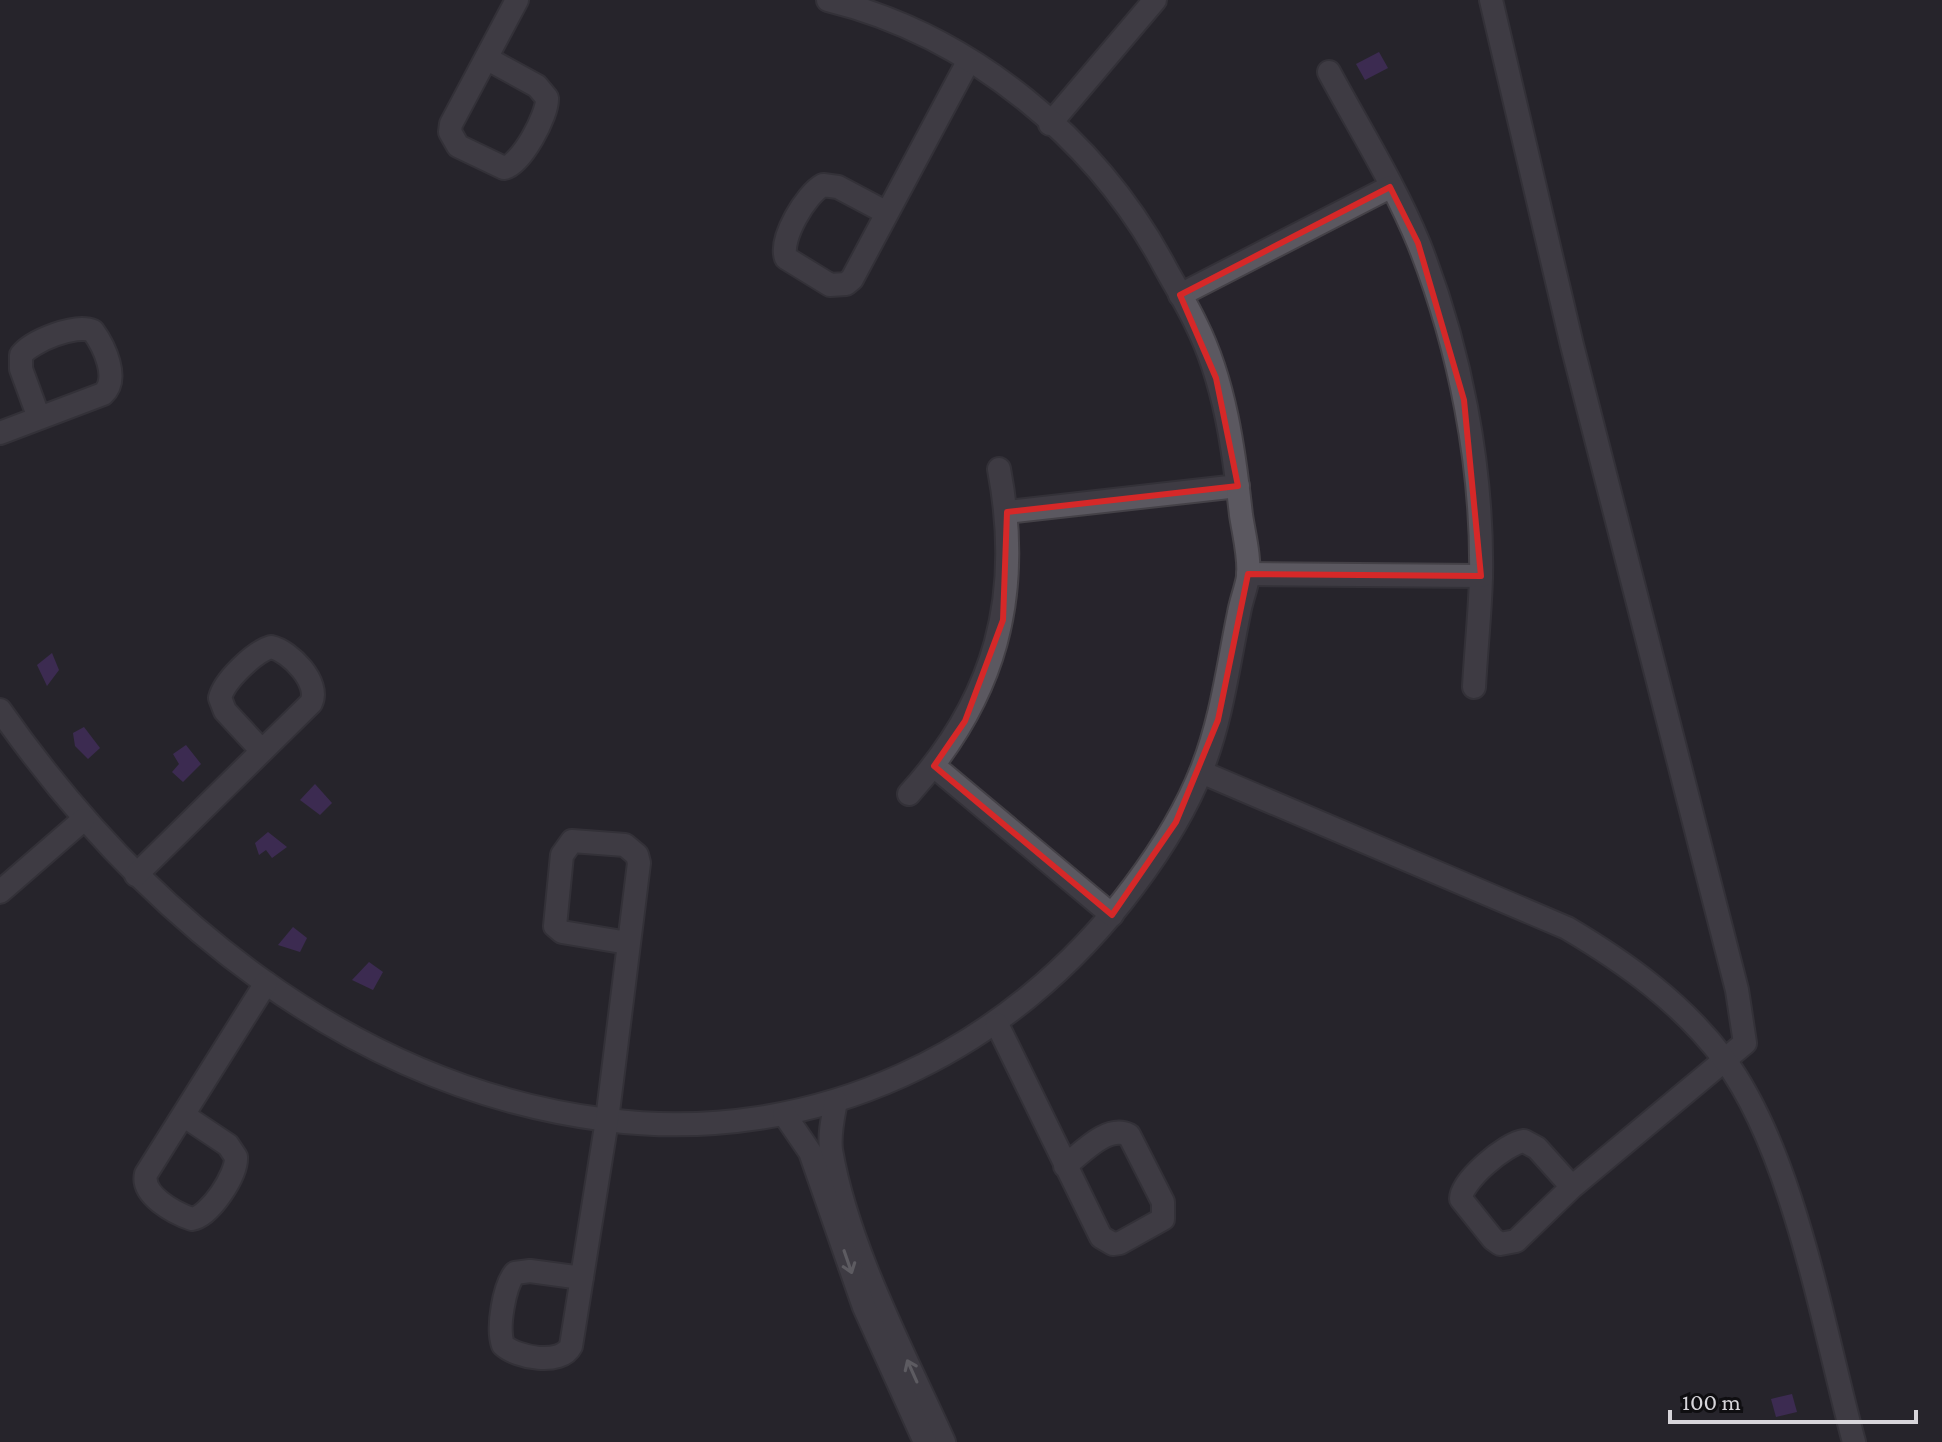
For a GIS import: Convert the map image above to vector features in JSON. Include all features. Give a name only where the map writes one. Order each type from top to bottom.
[{"type":"street","points":[[486,58],[537,86],[547,98],[545,113],[520,159],[504,168],[458,146],[450,132],[486,58],[517,0]]},
{"type":"street","points":[[0,710],[83,820],[136,875],[220,950],[328,1024],[394,1057],[463,1085],[534,1107],[607,1120],[681,1123],[784,1114],[836,1101],[918,1069],[997,1024],[1077,955],[1112,915],[1176,822],[1201,772],[1231,666],[1248,574],[1238,486],[1216,378],[1198,327],[1146,232],[1115,188],[1080,148],[1006,84],[969,60],[867,5],[828,0]]},
{"type":"street","points":[[1050,124],[1155,0]]},
{"type":"street","points":[[1491,0],[1572,345],[1737,990],[1745,1043],[1572,1187],[1516,1241],[1508,1244],[1493,1239],[1461,1199],[1467,1182],[1509,1146],[1524,1141],[1537,1148],[1572,1187]]},
{"type":"street","points":[[887,213],[838,187],[823,185],[811,194],[786,240],[786,258],[830,285],[846,284],[887,213],[969,60]]},
{"type":"street","points":[[1329,72],[1418,243],[1445,320],[1464,400],[1476,480],[1481,576],[1474,687]]},
{"type":"street","points":[[1180,295],[1390,187]]},
{"type":"street","points":[[0,433],[39,418],[109,389],[112,375],[93,331],[76,329],[31,346],[21,355],[21,369],[39,418]]},
{"type":"street","points":[[909,794],[934,766],[965,721],[988,672],[1003,620],[1009,566],[1007,512],[999,469]]},
{"type":"street","points":[[1007,512],[1238,486]]},
{"type":"street","points":[[1248,574],[1481,576]]},
{"type":"street","points":[[136,875],[262,751],[315,696],[312,682],[282,651],[271,647],[261,652],[226,685],[220,698],[225,711],[262,751]]},
{"type":"street","points":[[934,766],[1112,915]]},
{"type":"street","points":[[1201,772],[1567,928],[1612,954],[1653,985],[1691,1021],[1725,1060],[1760,1125],[1788,1193],[1854,1442]]},
{"type":"street","points":[[0,892],[83,820]]},
{"type":"street","points":[[582,1278],[530,1271],[515,1273],[508,1286],[501,1334],[503,1345],[512,1352],[554,1358],[568,1353],[582,1278],[607,1120],[628,943],[637,855],[625,845],[572,841],[562,855],[555,926],[562,932],[628,943]]},
{"type":"street","points":[[183,1115],[228,1145],[236,1157],[234,1170],[207,1211],[192,1219],[151,1194],[144,1181],[183,1115],[266,983]]},
{"type":"street","points":[[997,1024],[1065,1166],[1106,1242],[1120,1243],[1163,1219],[1163,1202],[1129,1135],[1122,1132],[1108,1134],[1065,1166]]},
{"type":"street","points":[[836,1101],[831,1148],[837,1201],[864,1307],[925,1442]]},
{"type":"street","points":[[784,1114],[810,1152],[837,1201],[944,1442]]},
{"type":"highlighted area","points":[[1390,187],[1418,243],[1464,400],[1481,576],[1248,574],[1218,720],[1176,822],[1112,915],[934,766],[965,721],[1003,620],[1007,512],[1238,486],[1216,378],[1180,295]]},
{"type":"building","points":[[1379,52],[1388,68],[1365,80],[1356,64]]},
{"type":"building","points":[[52,653],[59,670],[47,686],[37,665]]},
{"type":"building","points":[[84,727],[100,748],[88,759],[75,746],[73,733]]},
{"type":"building","points":[[186,745],[201,764],[183,782],[172,772],[179,764],[173,754]]},
{"type":"building","points":[[315,784],[332,803],[320,815],[300,800]]},
{"type":"building","points":[[268,832],[287,847],[272,858],[266,850],[259,855],[255,843]]},
{"type":"building","points":[[293,927],[307,938],[300,952],[278,945]]},
{"type":"building","points":[[369,962],[383,972],[373,990],[352,980]]},
{"type":"building","points":[[1792,1394],[1797,1412],[1776,1417],[1771,1399]]}]
